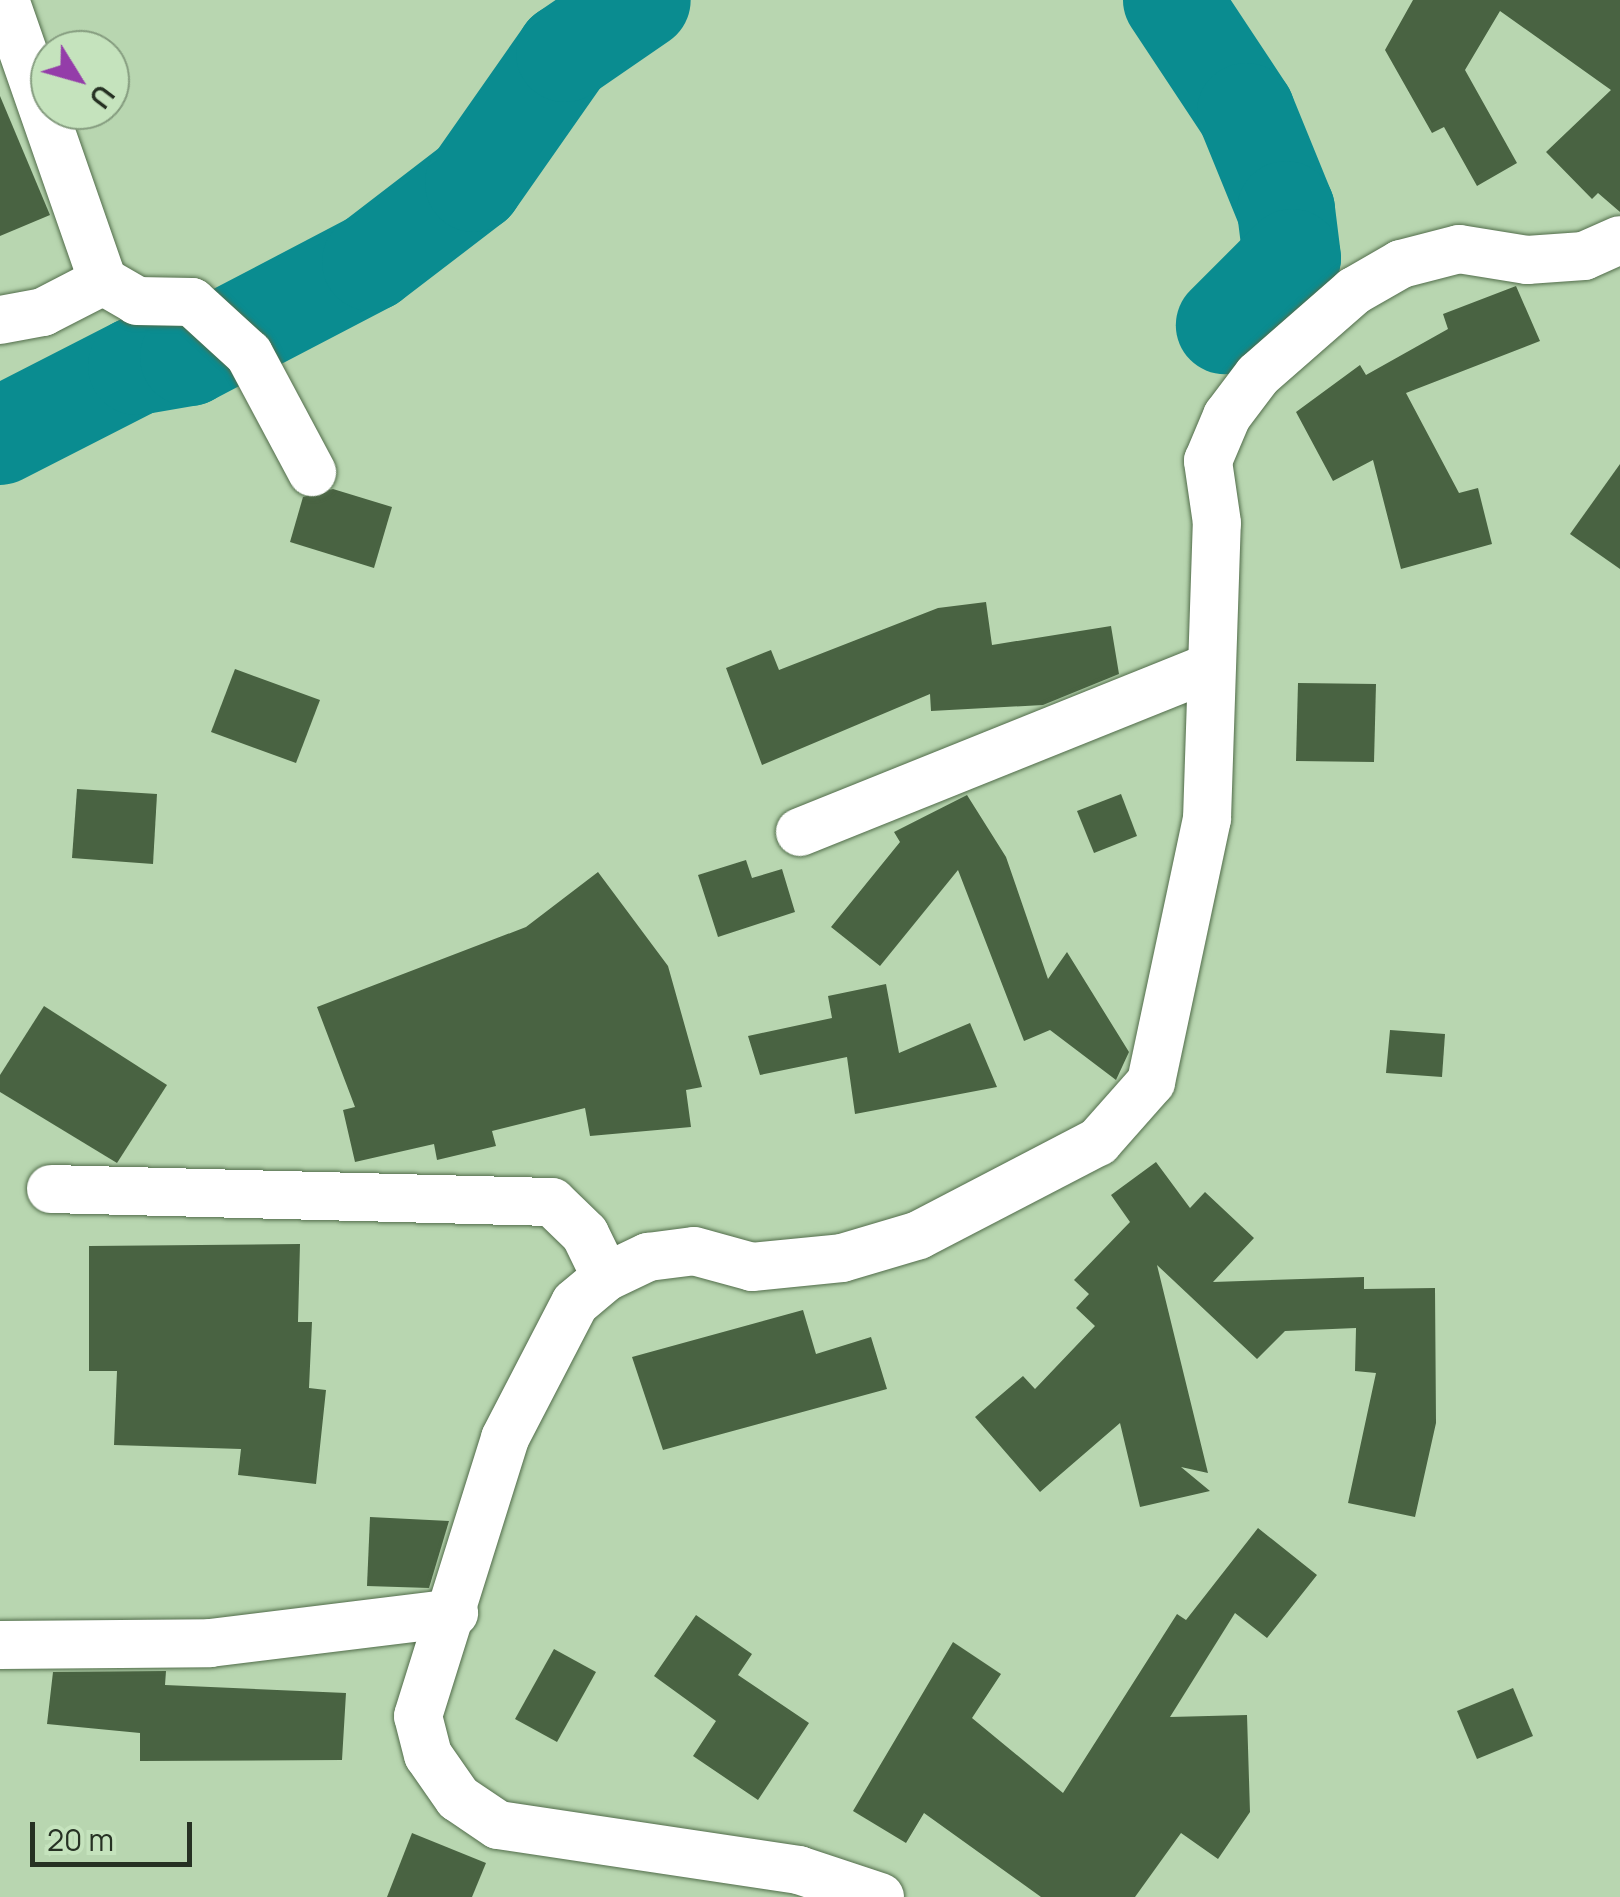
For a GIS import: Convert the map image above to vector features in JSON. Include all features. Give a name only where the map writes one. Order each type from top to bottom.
[{"type":"street","points":[[4,0],[103,281],[137,301],[192,302],[249,354],[312,472]]},
{"type":"street","points":[[880,1897],[799,1870],[498,1826],[458,1798],[428,1755],[418,1716],[454,1612],[505,1438],[575,1303],[606,1277],[648,1258],[694,1251],[752,1268],[842,1258],[920,1234],[1098,1142],[1151,1082],[1207,819],[1216,523],[1208,461],[1258,375],[1354,291],[1400,264],[1459,249],[1527,260],[1584,256],[1620,240]]},
{"type":"street","points":[[0,320],[44,312],[103,281]]},
{"type":"street","points":[[800,832],[1210,667]]},
{"type":"street","points":[[51,1189],[552,1202],[585,1234],[606,1277]]},
{"type":"street","points":[[0,1646],[210,1643],[454,1612]]},
{"type":"building","points":[[1413,0],[1620,0],[1620,212],[1598,193],[1592,199],[1546,152],[1611,90],[1500,11],[1465,70],[1517,163],[1477,186],[1444,127],[1432,133],[1385,50]]},
{"type":"building","points":[[0,96],[50,215],[0,236]]},
{"type":"building","points":[[1516,286],[1540,341],[1406,393],[1459,493],[1478,488],[1492,544],[1401,569],[1373,460],[1333,481],[1296,412],[1360,365],[1366,375],[1448,329],[1443,314]]},
{"type":"building","points":[[1620,464],[1620,569],[1570,534]]},
{"type":"building","points":[[333,489],[392,507],[374,568],[290,542],[303,497]]},
{"type":"building","points":[[986,602],[992,645],[1111,626],[1119,674],[1043,705],[931,711],[930,694],[762,765],[726,668],[771,650],[779,670],[938,608]]},
{"type":"building","points":[[235,669],[320,700],[296,763],[211,732]]},
{"type":"building","points":[[1298,683],[1376,684],[1374,762],[1296,761]]},
{"type":"building","points":[[77,789],[157,794],[153,864],[72,858]]},
{"type":"building","points":[[1121,794],[1137,836],[1094,853],[1077,811]]},
{"type":"building","points":[[967,795],[1006,857],[1048,979],[1067,952],[1129,1052],[1116,1080],[1050,1030],[1024,1041],[958,870],[880,966],[831,927],[900,842],[894,832]]},
{"type":"building","points":[[746,860],[752,878],[782,869],[795,912],[718,937],[698,875]]},
{"type":"building","points":[[598,872],[668,966],[702,1087],[686,1090],[691,1127],[590,1136],[585,1108],[492,1131],[496,1146],[437,1160],[434,1144],[355,1162],[343,1110],[355,1107],[317,1007],[526,927]]},
{"type":"building","points":[[886,984],[899,1053],[970,1023],[997,1087],[855,1114],[847,1057],[760,1075],[748,1036],[832,1018],[828,996]]},
{"type":"building","points":[[44,1006],[167,1085],[117,1163],[0,1092],[0,1075]]},
{"type":"building","points":[[1390,1030],[1445,1034],[1442,1077],[1386,1073]]},
{"type":"building","points":[[1156,1162],[1190,1208],[1205,1192],[1254,1238],[1213,1282],[1364,1277],[1364,1289],[1435,1288],[1436,1423],[1415,1517],[1348,1503],[1376,1373],[1355,1371],[1356,1328],[1285,1331],[1257,1359],[1157,1265],[1208,1473],[1181,1467],[1210,1491],[1140,1507],[1120,1423],[1040,1492],[975,1417],[1023,1376],[1035,1389],[1095,1326],[1076,1308],[1089,1294],[1074,1280],[1130,1222],[1111,1195]]},
{"type":"building","points":[[300,1244],[298,1322],[312,1322],[309,1388],[326,1390],[316,1484],[238,1475],[241,1449],[114,1445],[117,1371],[89,1371],[89,1246]]},
{"type":"building","points":[[803,1310],[816,1354],[871,1337],[887,1389],[663,1450],[632,1357]]},
{"type":"building","points":[[370,1517],[449,1521],[429,1588],[367,1586]]},
{"type":"building","points":[[1258,1528],[1317,1575],[1267,1638],[1235,1613],[1170,1717],[1247,1715],[1250,1812],[1218,1859],[1181,1833],[1135,1897],[1041,1897],[924,1813],[906,1843],[853,1811],[953,1642],[1001,1674],[972,1718],[1063,1793],[1177,1614],[1186,1620]]},
{"type":"building","points":[[696,1615],[752,1654],[738,1675],[809,1723],[758,1800],[693,1756],[716,1721],[654,1676]]},
{"type":"building","points":[[554,1649],[596,1672],[557,1742],[515,1719]]},
{"type":"building","points":[[166,1671],[165,1685],[346,1693],[342,1760],[140,1761],[140,1733],[47,1724],[53,1672]]},
{"type":"building","points":[[1513,1688],[1533,1736],[1477,1759],[1457,1711]]},
{"type":"building","points":[[412,1833],[486,1863],[472,1897],[387,1897]]},
{"type":"waterway","points":[[0,436],[137,366],[189,357],[371,262],[474,183],[565,53],[642,0]]},
{"type":"waterway","points":[[1172,0],[1246,112],[1286,210],[1292,258],[1225,325]]}]
